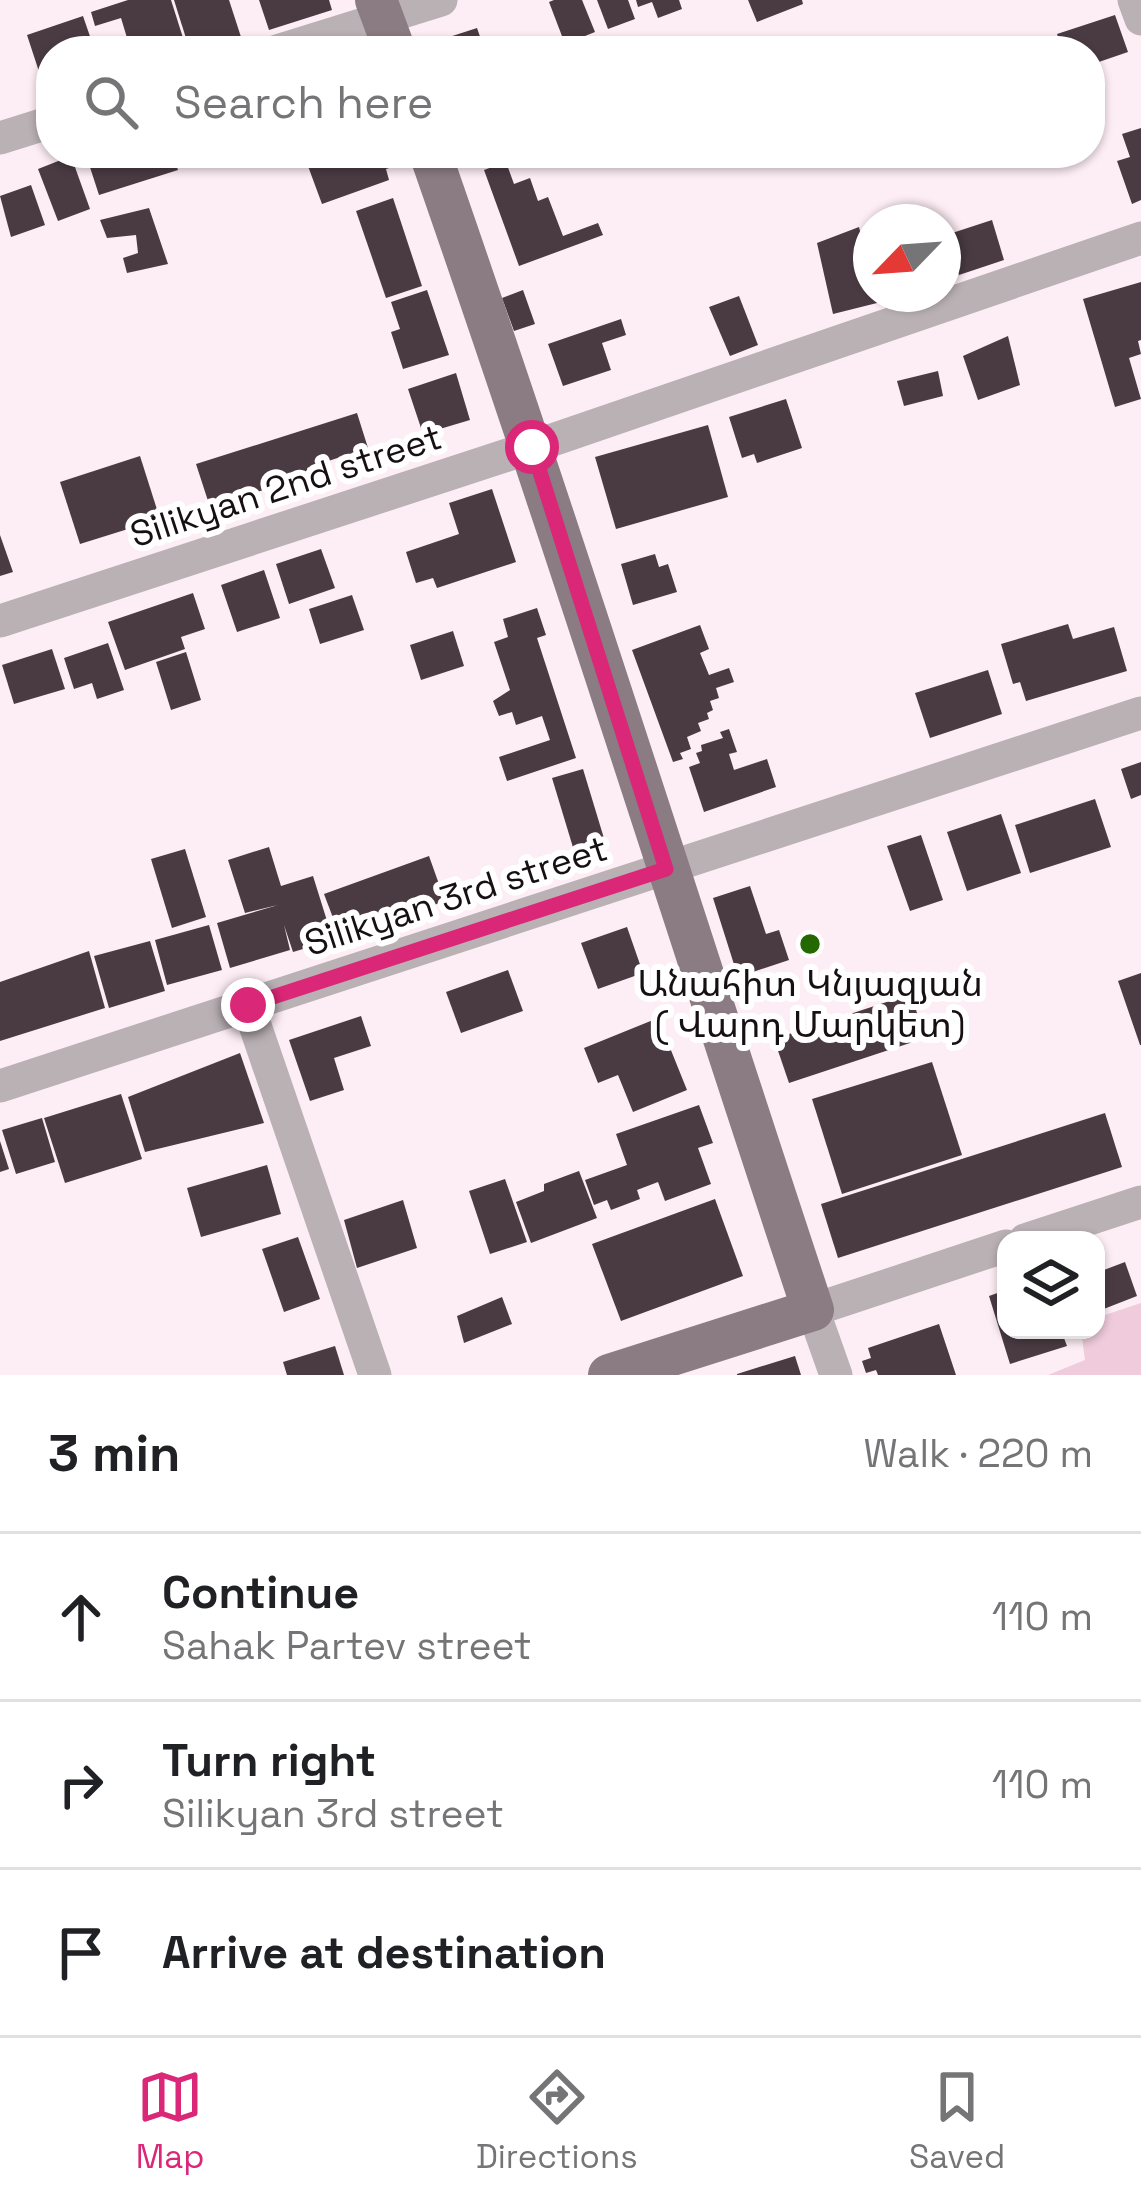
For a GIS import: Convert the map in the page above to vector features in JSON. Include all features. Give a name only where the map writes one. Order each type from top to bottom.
[{"type":"main road","points":[[435,168],[532,447],[813,1310],[609,1375]]},
{"type":"street","points":[[335,36],[385,23],[440,0]]},
{"type":"street","points":[[1134,0],[1141,20]]},
{"type":"street","points":[[0,138],[36,127]]},
{"type":"street","name":"Silikyan 2nd street","points":[[0,621],[532,447],[1141,238]]},
{"type":"street","name":"Silikyan 3rd street","points":[[0,1086],[1141,713]]},
{"type":"street","points":[[248,1005],[375,1375]]},
{"type":"street","points":[[1052,1231],[1141,1202]]},
{"type":"street","points":[[836,1375],[813,1310],[997,1249]]},
{"type":"shaded area","points":[[1141,1303],[1141,1375],[1048,1375],[1085,1360],[1082,1339],[1105,1339],[1105,1315]]},
{"type":"building","points":[[128,0],[171,0],[182,36],[126,36],[121,18],[95,26],[91,12]]},
{"type":"building","points":[[174,0],[229,0],[241,36],[185,36]]},
{"type":"building","points":[[259,0],[329,0],[332,10],[269,30]]},
{"type":"building","points":[[582,0],[595,32],[562,36],[549,2]]},
{"type":"building","points":[[597,0],[628,0],[635,19],[608,29]]},
{"type":"building","points":[[636,0],[679,0],[682,9],[658,18],[652,2],[638,7]]},
{"type":"building","points":[[748,0],[802,0],[803,4],[757,22]]},
{"type":"building","points":[[1115,15],[1128,52],[1105,60],[1105,36],[1057,34]]},
{"type":"building","points":[[83,16],[90,36],[36,36],[36,62],[27,35]]},
{"type":"building","points":[[477,28],[480,36],[452,36]]},
{"type":"building","points":[[1141,128],[1141,200],[1132,204],[1117,161],[1130,157],[1122,134]]},
{"type":"building","points":[[75,168],[90,209],[58,221],[38,169]]},
{"type":"building","points":[[90,168],[178,170],[99,195]]},
{"type":"building","points":[[309,168],[389,168],[389,180],[322,204]]},
{"type":"building","points":[[508,168],[514,184],[530,178],[538,201],[548,197],[563,236],[598,223],[603,235],[519,266],[484,170]]},
{"type":"building","points":[[31,185],[45,225],[11,237],[0,196]]},
{"type":"building","points":[[393,198],[422,286],[386,298],[356,211]]},
{"type":"building","points":[[149,208],[168,264],[127,273],[123,258],[138,253],[136,235],[107,238],[100,220]]},
{"type":"building","points":[[992,220],[1004,260],[961,274],[961,230]]},
{"type":"building","points":[[853,229],[853,309],[833,314],[817,243]]},
{"type":"building","points":[[1141,282],[1141,354],[1129,358],[1141,399],[1115,407],[1083,299]]},
{"type":"building","points":[[427,290],[449,355],[403,369],[391,332],[400,329],[391,302]]},
{"type":"building","points":[[523,290],[535,324],[514,331],[502,298]]},
{"type":"building","points":[[739,296],[758,345],[730,356],[709,307]]},
{"type":"building","points":[[621,319],[626,335],[602,343],[611,370],[563,386],[548,344]]},
{"type":"building","points":[[1008,336],[1020,385],[978,400],[963,356]]},
{"type":"building","points":[[938,371],[943,396],[904,406],[897,381]]},
{"type":"building","points":[[456,373],[470,420],[423,434],[408,389]]},
{"type":"building","points":[[786,399],[802,448],[757,463],[754,454],[742,458],[729,417]]},
{"type":"building","points":[[357,413],[368,448],[307,468],[310,475],[210,507],[196,464]]},
{"type":"building","points":[[708,425],[728,497],[616,529],[595,457]]},
{"type":"building","points":[[140,456],[160,519],[80,544],[60,482]]},
{"type":"building","points":[[492,489],[516,562],[437,588],[433,578],[416,583],[406,552],[459,534],[449,503]]},
{"type":"building","points":[[0,535],[13,572],[0,576]]},
{"type":"building","points":[[321,549],[335,588],[289,604],[276,564]]},
{"type":"building","points":[[655,554],[659,567],[668,564],[677,592],[633,605],[621,564]]},
{"type":"building","points":[[264,570],[280,618],[237,632],[221,585]]},
{"type":"building","points":[[193,593],[205,629],[181,637],[185,649],[125,670],[108,622]]},
{"type":"building","points":[[352,595],[364,630],[320,644],[309,609]]},
{"type":"building","points":[[537,608],[546,635],[537,638],[576,758],[507,781],[499,757],[550,740],[542,716],[516,725],[512,712],[499,716],[493,701],[510,690],[494,642],[508,637],[503,619]]},
{"type":"building","points":[[1068,624],[1073,639],[1114,627],[1127,671],[1026,701],[1020,682],[1013,684],[1001,644]]},
{"type":"building","points":[[700,625],[709,649],[700,653],[709,675],[729,668],[734,682],[716,688],[719,698],[710,701],[709,719],[698,723],[701,731],[687,737],[691,749],[673,762],[632,650]]},
{"type":"building","points":[[453,631],[464,666],[421,680],[410,645]]},
{"type":"building","points":[[108,643],[124,690],[97,699],[92,683],[74,689],[64,658]]},
{"type":"building","points":[[52,649],[65,689],[14,704],[2,665]]},
{"type":"building","points":[[186,652],[201,700],[171,710],[156,662]]},
{"type":"building","points":[[988,670],[1002,714],[930,738],[915,693]]},
{"type":"building","points":[[729,729],[737,752],[729,754],[734,770],[767,759],[776,787],[704,812],[689,767],[700,763],[696,753],[702,751],[701,745],[723,738],[720,732]]},
{"type":"building","points":[[1141,762],[1141,795],[1131,799],[1121,769]]},
{"type":"building","points":[[583,769],[606,845],[575,854],[552,778]]},
{"type":"building","points":[[1095,799],[1111,847],[1030,873],[1015,825]]},
{"type":"building","points":[[1001,814],[1021,873],[967,891],[947,832]]},
{"type":"building","points":[[921,835],[943,900],[910,911],[887,846]]},
{"type":"building","points":[[269,847],[281,886],[313,876],[333,940],[293,952],[284,925],[290,950],[230,968],[217,923],[278,905],[245,913],[228,860]]},
{"type":"building","points":[[185,849],[206,917],[172,928],[151,859]]},
{"type":"building","points":[[429,856],[445,901],[341,939],[324,894]]},
{"type":"building","points":[[750,886],[766,934],[779,930],[789,960],[738,977],[713,898]]},
{"type":"building","points":[[209,925],[222,970],[167,985],[155,940]]},
{"type":"building","points":[[627,927],[643,973],[598,989],[581,943]]},
{"type":"building","points":[[150,941],[165,991],[109,1008],[94,956]]},
{"type":"building","points":[[89,951],[105,1008],[0,1041],[0,982]]},
{"type":"building","points":[[508,970],[523,1011],[461,1033],[446,992]]},
{"type":"building","points":[[1141,973],[1141,1045],[1140,1045],[1118,981]]},
{"type":"building","points":[[911,994],[925,1038],[789,1083],[774,1039]]},
{"type":"building","points":[[361,1016],[371,1046],[334,1058],[344,1090],[310,1101],[289,1040]]},
{"type":"building","points":[[658,1018],[687,1090],[633,1112],[618,1075],[598,1083],[584,1048]]},
{"type":"building","points":[[240,1053],[264,1123],[145,1152],[128,1097]]},
{"type":"building","points":[[932,1062],[962,1155],[842,1194],[812,1099]]},
{"type":"building","points":[[121,1094],[142,1159],[65,1183],[44,1118]]},
{"type":"building","points":[[699,1105],[713,1143],[698,1148],[711,1184],[665,1201],[658,1182],[637,1190],[640,1199],[611,1210],[607,1200],[594,1205],[585,1180],[627,1165],[616,1134]]},
{"type":"building","points":[[1105,1113],[1122,1167],[838,1258],[821,1204]]},
{"type":"building","points":[[42,1118],[55,1162],[16,1174],[2,1130]]},
{"type":"building","points":[[0,1141],[9,1169],[0,1172]]},
{"type":"building","points":[[267,1165],[281,1214],[201,1237],[187,1188]]},
{"type":"building","points":[[579,1171],[597,1218],[531,1243],[516,1202],[544,1191],[544,1184]]},
{"type":"building","points":[[505,1179],[527,1242],[490,1254],[469,1191]]},
{"type":"building","points":[[715,1199],[743,1276],[621,1321],[592,1244]]},
{"type":"building","points":[[403,1200],[417,1248],[357,1268],[344,1220]]},
{"type":"building","points":[[298,1237],[320,1299],[284,1312],[262,1249]]},
{"type":"building","points":[[1125,1262],[1137,1296],[1105,1308],[1105,1270]]},
{"type":"building","points":[[997,1293],[997,1322],[989,1296]]},
{"type":"building","points":[[502,1297],[512,1324],[464,1343],[457,1316]]},
{"type":"building","points":[[939,1324],[956,1375],[866,1373],[862,1361],[871,1358],[868,1348]]},
{"type":"building","points":[[1002,1339],[1064,1339],[1067,1346],[1010,1364]]},
{"type":"building","points":[[335,1346],[344,1375],[287,1375],[283,1362]]},
{"type":"building","points":[[795,1356],[801,1375],[737,1375],[737,1374]]},
{"type":"place","name":"Անահիտ Կնյազյան ( Վարդ Մարկետ)","points":[[810,944]]},
{"type":"route","points":[[248,1005],[666,869],[532,447]]}]
